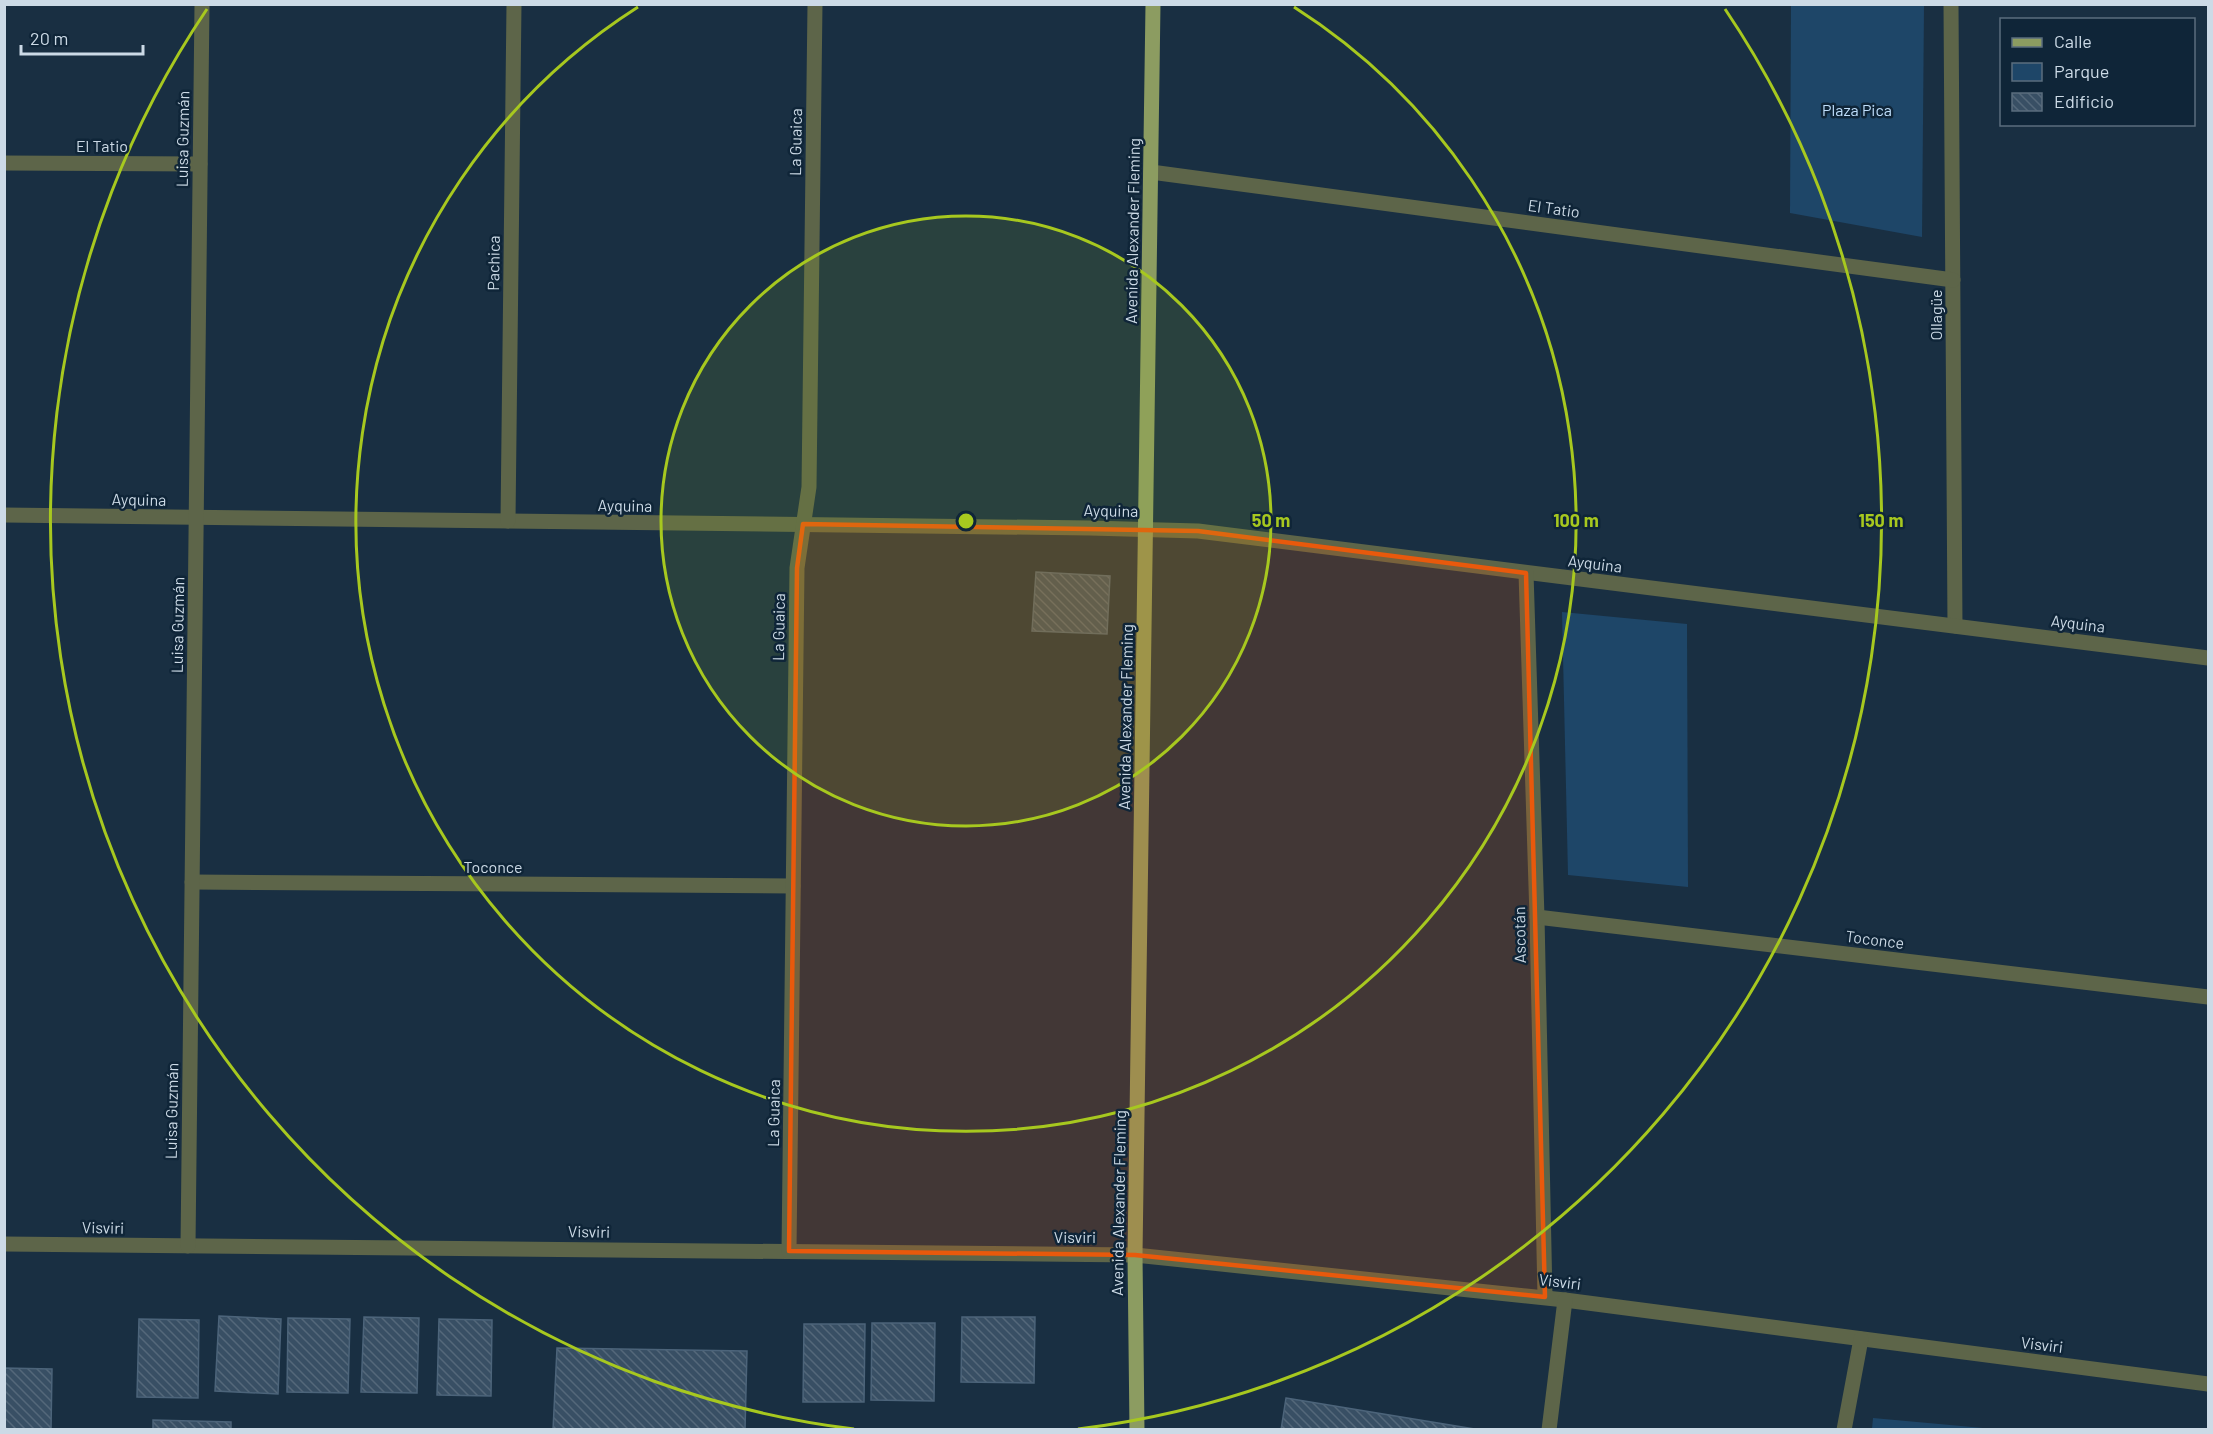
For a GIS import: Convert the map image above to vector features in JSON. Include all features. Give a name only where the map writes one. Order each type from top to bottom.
[{"type":"main road","name":"Avenida Alexander Fleming","points":[[1137,1430],[1135,1255],[1153,4]]},
{"type":"street","name":"Luisa Guzmán","points":[[188,1246],[202,4]]},
{"type":"street","name":"Pachica","points":[[508,521],[514,4]]},
{"type":"street","name":"La Guaica","points":[[789,1251],[797,568],[809,488],[815,4]]},
{"type":"street","name":"Ollagüe","points":[[1951,4],[1955,626]]},
{"type":"street","name":"El Tatio","points":[[4,163],[200,164]]},
{"type":"street","name":"El Tatio","points":[[1151,172],[1953,280]]},
{"type":"street","name":"Ayquina","points":[[4,515],[1198,531],[2208,658]]},
{"type":"street","name":"Ascotán","points":[[1526,573],[1537,917],[1545,1297]]},
{"type":"street","name":"Toconce","points":[[192,882],[793,886]]},
{"type":"street","name":"Toconce","points":[[1537,917],[2208,997]]},
{"type":"street","name":"Visviri","points":[[4,1244],[1135,1255],[1545,1297],[2208,1384]]},
{"type":"street","points":[[1549,1430],[1565,1300]]},
{"type":"street","points":[[1844,1430],[1861,1339]]},
{"type":"highlighted area","points":[[803,524],[1198,531],[1526,573],[1545,1297],[1135,1255],[789,1251],[797,568]]},
{"type":"green space","name":"Plaza Pica","points":[[1791,5],[1924,5],[1922,237],[1790,213]]},
{"type":"green space","points":[[1562,612],[1687,624],[1688,887],[1568,875]]},
{"type":"green space","points":[[1873,1418],[1994,1429],[1872,1429]]},
{"type":"building","points":[[1036,572],[1110,576],[1107,634],[1032,631]]},
{"type":"building","points":[[219,1316],[281,1319],[278,1394],[215,1391]]},
{"type":"building","points":[[364,1317],[419,1318],[417,1393],[361,1392]]},
{"type":"building","points":[[962,1317],[1035,1317],[1034,1383],[961,1382]]},
{"type":"building","points":[[288,1318],[350,1319],[348,1393],[287,1392]]},
{"type":"building","points":[[139,1319],[199,1320],[198,1398],[137,1397]]},
{"type":"building","points":[[439,1319],[492,1320],[491,1396],[437,1395]]},
{"type":"building","points":[[872,1323],[935,1323],[934,1401],[871,1400]]},
{"type":"building","points":[[804,1324],[865,1324],[864,1402],[803,1402]]},
{"type":"building","points":[[557,1348],[747,1351],[745,1430],[553,1430]]},
{"type":"building","points":[[4,1368],[52,1369],[51,1430],[4,1430]]},
{"type":"building","points":[[1286,1398],[1474,1429],[1474,1430],[1281,1430]]},
{"type":"building","points":[[153,1420],[231,1422],[231,1430],[153,1430]]}]
